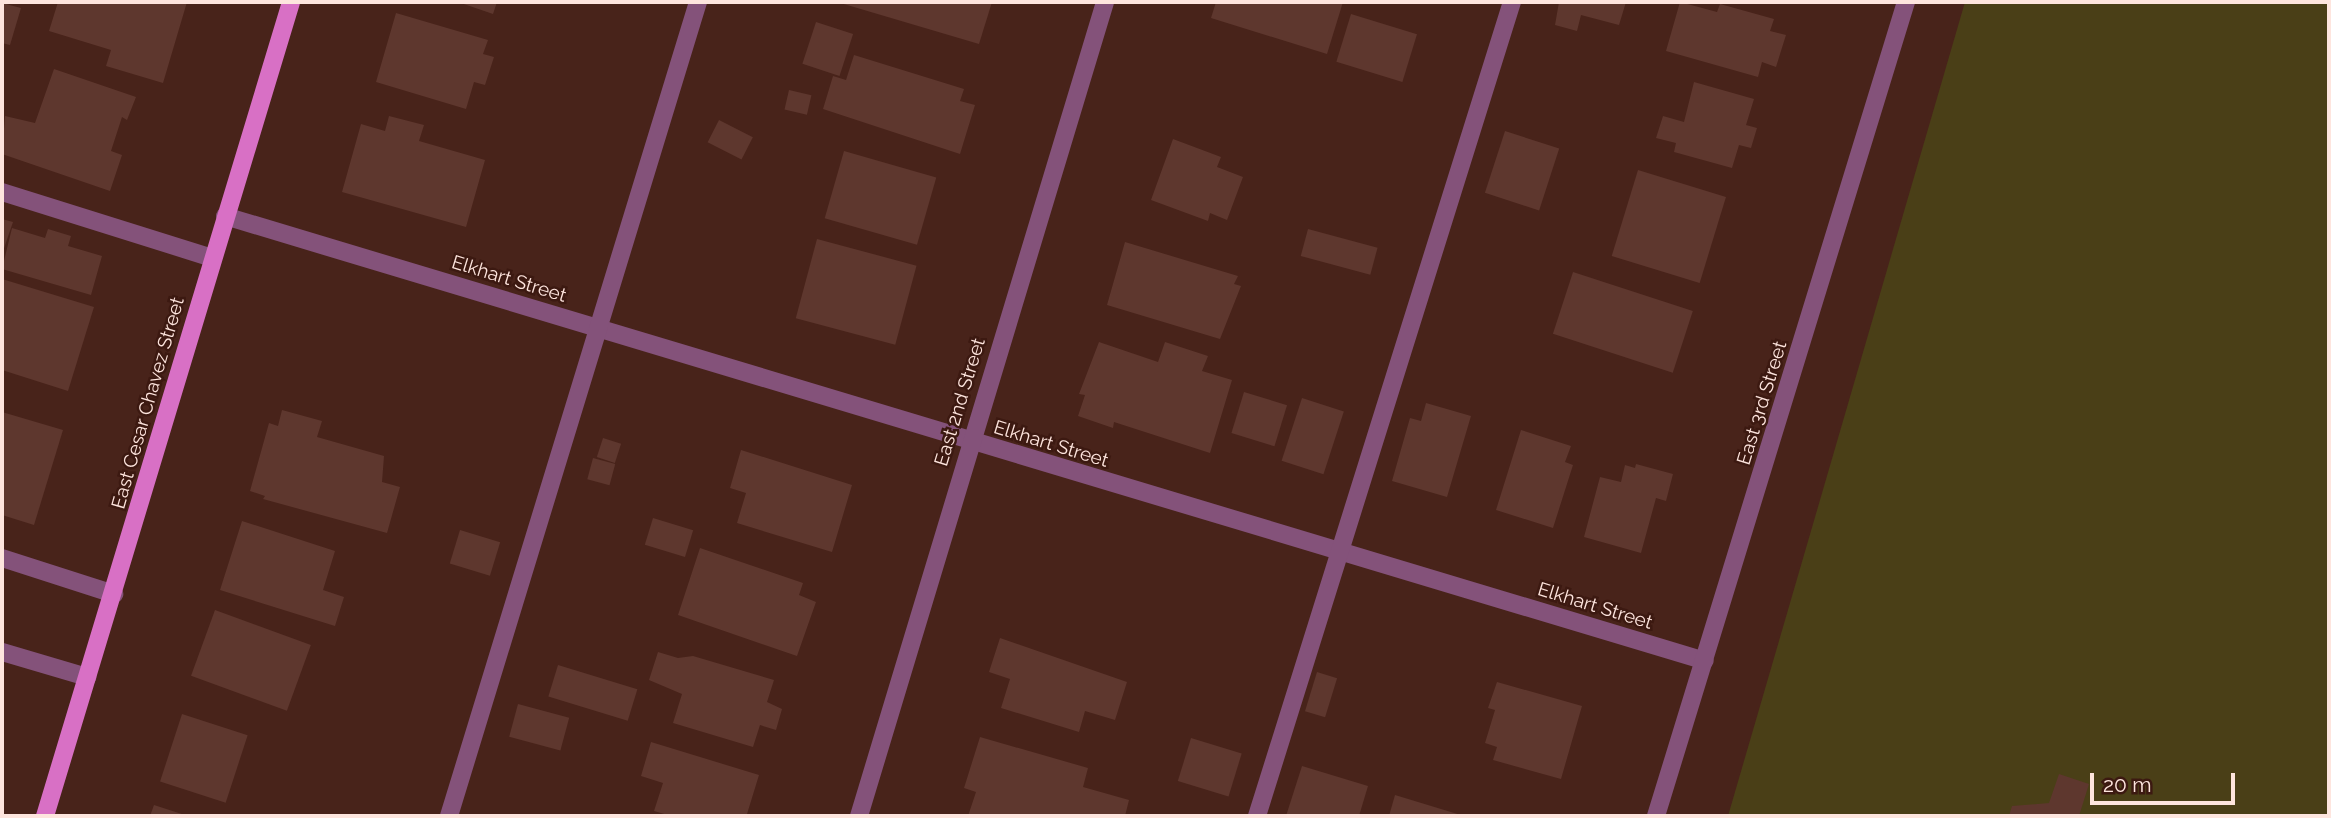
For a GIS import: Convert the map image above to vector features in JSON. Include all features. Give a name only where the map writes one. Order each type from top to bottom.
[{"type":"main road","name":"East Cesar Chavez Street","points":[[45,816],[291,2]]},
{"type":"street","points":[[449,816],[698,2]]},
{"type":"street","name":"East 2nd Street","points":[[859,816],[969,442],[1105,2]]},
{"type":"street","points":[[1257,816],[1342,552],[1512,2]]},
{"type":"street","name":"East 3rd Street","points":[[1656,816],[1906,2]]},
{"type":"street","points":[[2,192],[212,258]]},
{"type":"street","name":"Elkhart Street","points":[[225,216],[599,327],[969,442],[1705,661]]},
{"type":"street","points":[[2,558],[114,594]]},
{"type":"street","points":[[2,652],[87,677]]},
{"type":"shaded area","points":[[1965,2],[2329,2],[2329,816],[1728,816]]},
{"type":"building","points":[[58,2],[187,2],[163,83],[106,66],[111,50],[49,31]]},
{"type":"building","points":[[458,2],[497,2],[493,14]]},
{"type":"building","points":[[837,2],[992,2],[979,44]]},
{"type":"building","points":[[1216,2],[1343,2],[1327,54],[1211,18]]},
{"type":"building","points":[[1559,2],[1626,2],[1619,25],[1581,15],[1577,31],[1555,25]]},
{"type":"building","points":[[1680,2],[1717,12],[1720,4],[1774,19],[1770,31],[1786,35],[1776,67],[1762,62],[1758,77],[1666,51]]},
{"type":"building","points":[[2,3],[21,8],[10,45],[2,43]]},
{"type":"building","points":[[396,13],[488,40],[483,54],[494,57],[485,85],[474,82],[466,109],[376,82]]},
{"type":"building","points":[[1351,14],[1417,34],[1402,82],[1336,62]]},
{"type":"building","points":[[816,22],[853,34],[839,76],[802,64]]},
{"type":"building","points":[[854,55],[964,89],[960,101],[975,105],[960,154],[823,109],[833,76],[846,80]]},
{"type":"building","points":[[54,69],[136,97],[127,120],[122,117],[111,151],[122,155],[110,191],[2,154],[5,116],[35,123]]},
{"type":"building","points":[[1694,82],[1754,99],[1746,125],[1757,128],[1751,148],[1739,145],[1732,168],[1674,152],[1676,143],[1656,138],[1663,116],[1684,122]]},
{"type":"building","points":[[789,90],[811,95],[807,115],[785,109]]},
{"type":"building","points":[[389,116],[424,125],[419,141],[485,160],[466,227],[342,192],[361,124],[385,131]]},
{"type":"building","points":[[719,120],[753,137],[742,160],[708,142]]},
{"type":"building","points":[[1505,131],[1559,149],[1539,210],[1485,193]]},
{"type":"building","points":[[1173,139],[1221,157],[1217,167],[1243,177],[1227,220],[1210,213],[1208,221],[1151,200]]},
{"type":"building","points":[[844,151],[936,177],[917,245],[825,218]]},
{"type":"building","points":[[1638,170],[1726,197],[1700,283],[1612,256]]},
{"type":"building","points":[[2,219],[13,222],[2,254]]},
{"type":"building","points":[[12,228],[45,238],[48,229],[71,236],[68,246],[102,256],[91,295],[2,269]]},
{"type":"building","points":[[1308,229],[1378,248],[1370,275],[1301,256]]},
{"type":"building","points":[[817,239],[916,266],[895,345],[796,318]]},
{"type":"building","points":[[1125,242],[1238,276],[1234,284],[1241,286],[1220,339],[1107,305]]},
{"type":"building","points":[[1573,272],[1693,311],[1673,373],[1553,334]]},
{"type":"building","points":[[2,279],[94,307],[68,391],[2,370]]},
{"type":"building","points":[[1099,342],[1158,362],[1165,342],[1208,356],[1202,371],[1232,380],[1210,453],[1114,422],[1113,428],[1078,416],[1085,395],[1079,394]]},
{"type":"building","points":[[1244,392],[1287,405],[1274,446],[1231,433]]},
{"type":"building","points":[[1302,398],[1344,412],[1323,474],[1282,461]]},
{"type":"building","points":[[1426,403],[1471,416],[1447,497],[1392,481],[1410,418],[1421,421]]},
{"type":"building","points":[[282,410],[322,421],[317,437],[384,456],[382,482],[400,487],[387,533],[263,499],[265,496],[250,491],[269,423],[278,426]]},
{"type":"building","points":[[2,412],[63,430],[34,525],[2,515]]},
{"type":"building","points":[[1521,430],[1571,446],[1565,462],[1573,465],[1553,528],[1496,510]]},
{"type":"building","points":[[603,438],[621,444],[615,463],[597,457]]},
{"type":"building","points":[[741,450],[852,485],[832,552],[737,523],[746,493],[730,488]]},
{"type":"building","points":[[593,458],[615,464],[610,485],[587,479]]},
{"type":"building","points":[[1636,464],[1673,474],[1666,501],[1656,498],[1641,553],[1584,537],[1600,477],[1621,482],[1625,465],[1635,468]]},
{"type":"building","points":[[653,518],[693,530],[685,557],[645,545]]},
{"type":"building","points":[[242,521],[335,551],[323,590],[344,597],[335,626],[220,590]]},
{"type":"building","points":[[460,530],[500,542],[490,576],[450,563]]},
{"type":"building","points":[[700,548],[803,583],[799,595],[816,602],[797,656],[678,615]]},
{"type":"building","points":[[215,610],[311,645],[287,711],[191,676]]},
{"type":"building","points":[[1000,638],[1127,682],[1115,720],[1085,711],[1079,732],[1001,708],[1010,679],[989,672]]},
{"type":"building","points":[[658,652],[678,658],[693,656],[774,680],[767,702],[782,709],[776,730],[760,725],[753,747],[673,723],[682,694],[649,680]]},
{"type":"building","points":[[558,665],[637,689],[628,721],[548,697]]},
{"type":"building","points":[[1317,672],[1337,678],[1325,717],[1305,711]]},
{"type":"building","points":[[1497,682],[1582,706],[1561,779],[1493,760],[1497,747],[1485,743],[1495,710],[1488,708]]},
{"type":"building","points":[[518,704],[569,718],[560,751],[509,737]]},
{"type":"building","points":[[182,714],[248,735],[226,803],[160,782]]},
{"type":"building","points":[[980,737],[1088,768],[1083,787],[1129,800],[1125,816],[968,816],[976,792],[964,788]]},
{"type":"building","points":[[1191,738],[1242,753],[1229,797],[1178,781]]},
{"type":"building","points":[[651,742],[759,775],[747,814],[753,816],[671,816],[654,811],[663,783],[641,776]]},
{"type":"building","points":[[1302,766],[1368,786],[1359,816],[1286,816]]},
{"type":"building","points":[[2059,774],[2089,784],[2079,816],[2009,816],[2012,806],[2049,803]]},
{"type":"building","points":[[1395,795],[1464,816],[1389,816]]},
{"type":"building","points":[[154,805],[188,816],[150,816]]}]
